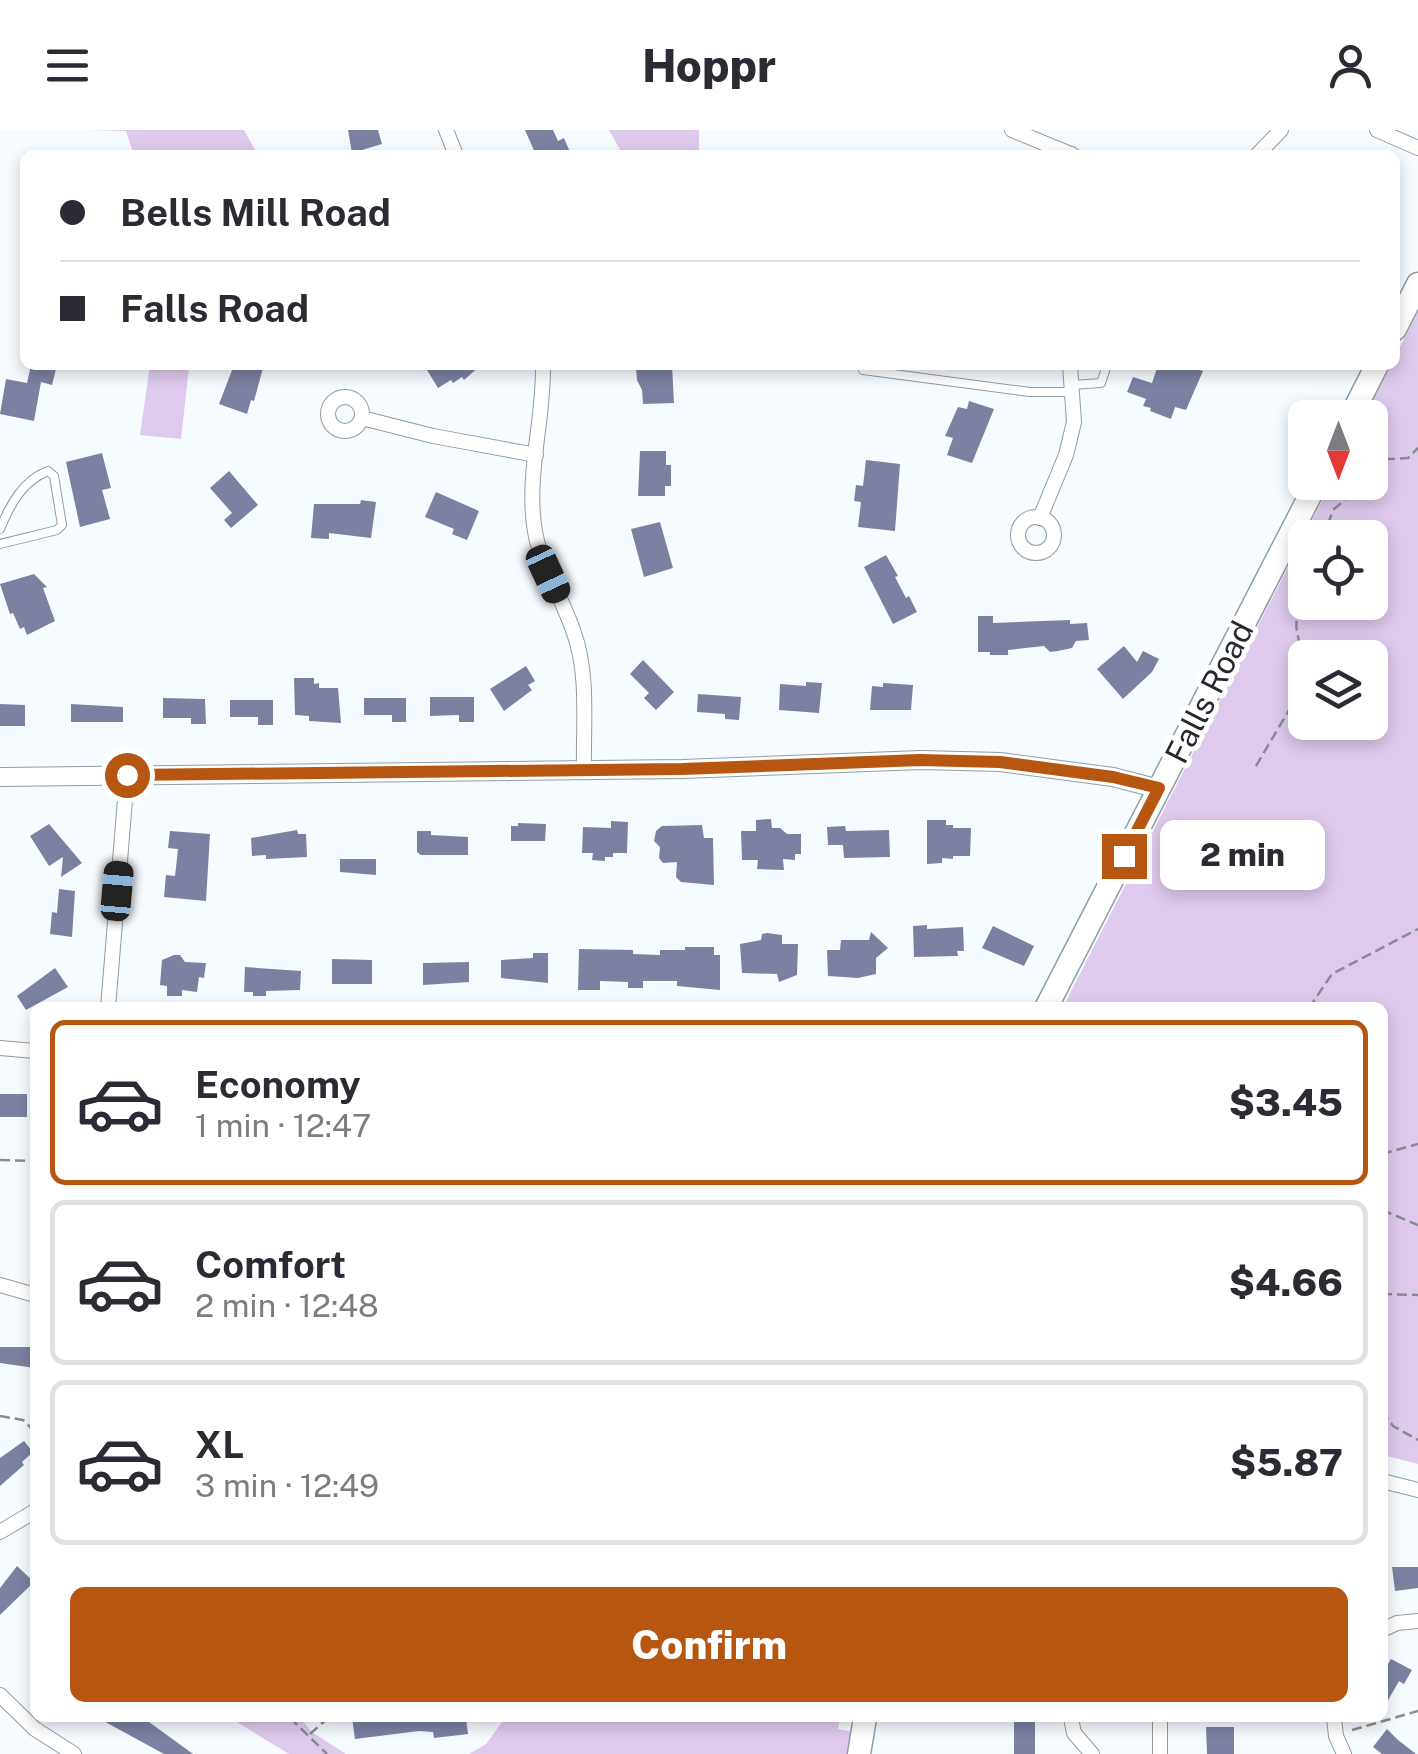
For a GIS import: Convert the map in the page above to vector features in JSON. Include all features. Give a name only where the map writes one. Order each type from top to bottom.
[{"type":"main road","points":[[1400,319],[1418,284]]},
{"type":"main road","points":[[1359,400],[1374,370]]},
{"type":"main road","name":"Falls Road","points":[[1049,1002],[1307,500]]},
{"type":"main road","points":[[859,1754],[864,1722]]},
{"type":"street","points":[[1012,130],[1061,150]]},
{"type":"street","points":[[1262,150],[1281,130]]},
{"type":"street","points":[[1378,130],[1418,148]]},
{"type":"street","points":[[542,370],[532,488],[537,540],[580,655],[584,770]]},
{"type":"street","points":[[1040,518],[1071,440],[1074,422],[1071,370]]},
{"type":"street","points":[[362,418],[536,456]]},
{"type":"street","points":[[0,777],[584,770],[920,760],[1000,762],[1113,777],[1159,788]]},
{"type":"street","points":[[108,1002],[127,775]]},
{"type":"street","points":[[0,1048],[30,1051]]},
{"type":"street","points":[[0,1284],[30,1293]]},
{"type":"street","points":[[1388,1482],[1418,1490]]},
{"type":"street","points":[[0,1532],[30,1514]]},
{"type":"street","points":[[1388,1627],[1418,1621]]},
{"type":"street","points":[[0,1696],[35,1729],[74,1754]]},
{"type":"street","points":[[1072,1722],[1074,1733],[1092,1754]]},
{"type":"street","points":[[1160,1722],[1160,1754]]},
{"type":"street","points":[[1334,1722],[1344,1754]]},
{"type":"lane","points":[[863,370],[1030,392],[1101,384],[1106,370]]},
{"type":"lane","points":[[0,529],[19,492],[41,474],[48,471],[54,476],[62,524],[57,530],[0,544]]},
{"type":"path","points":[[1388,459],[1408,458],[1418,448]]},
{"type":"path","points":[[1329,520],[1332,510],[1344,500]]},
{"type":"path","points":[[1256,766],[1288,708]]},
{"type":"path","points":[[1313,1002],[1332,974],[1418,929]]},
{"type":"path","points":[[1388,1152],[1418,1144]]},
{"type":"path","points":[[0,1160],[30,1162]]},
{"type":"path","points":[[1388,1212],[1418,1224]]},
{"type":"path","points":[[1388,1294],[1418,1295]]},
{"type":"path","points":[[0,1416],[23,1420],[30,1427]]},
{"type":"path","points":[[1388,1419],[1418,1440]]},
{"type":"path","points":[[1388,1721],[1418,1712]]},
{"type":"path","points":[[294,1722],[326,1754]]},
{"type":"path","points":[[309,1735],[324,1722]]},
{"type":"path","points":[[1336,1736],[1384,1722]]},
{"type":"shaded area","points":[[90,130],[244,130],[255,150],[132,150],[126,131]]},
{"type":"shaded area","points":[[609,130],[699,130],[699,150],[620,150]]},
{"type":"shaded area","points":[[1418,312],[1418,1464],[1388,1456],[1388,1002],[1066,1002],[1288,567],[1288,620],[1388,620],[1388,520],[1312,520],[1322,500],[1388,500],[1388,400],[1373,400],[1388,370],[1400,370],[1400,347]]},
{"type":"shaded area","points":[[149,370],[189,370],[181,439],[140,435]]},
{"type":"shaded area","points":[[237,1722],[303,1722],[346,1754],[289,1754]]},
{"type":"shaded area","points":[[502,1722],[839,1722],[838,1729],[854,1732],[850,1754],[469,1754],[486,1744]]},
{"type":"building","points":[[348,130],[378,130],[382,144],[351,150]]},
{"type":"building","points":[[525,130],[553,130],[558,141],[564,138],[569,150],[534,150]]},
{"type":"building","points":[[30,370],[56,370],[52,385],[41,382],[34,421],[0,414],[6,379],[27,383]]},
{"type":"building","points":[[232,370],[262,370],[247,414],[219,404]]},
{"type":"building","points":[[427,370],[475,370],[464,380],[451,380],[438,388]]},
{"type":"building","points":[[636,370],[672,370],[674,403],[643,404]]},
{"type":"building","points":[[1156,370],[1203,371],[1186,410],[1175,407],[1171,419],[1150,411],[1151,408],[1143,406],[1146,399],[1127,392],[1133,377],[1152,383]]},
{"type":"building","points":[[969,401],[994,409],[972,463],[947,455],[953,438],[945,436],[958,407],[967,409]]},
{"type":"building","points":[[640,451],[666,451],[671,486],[665,486],[665,496],[638,496]]},
{"type":"building","points":[[102,453],[111,488],[102,490],[110,519],[80,527],[66,462]]},
{"type":"building","points":[[866,460],[900,464],[895,531],[858,527],[861,502],[854,501],[856,485],[863,486]]},
{"type":"building","points":[[229,471],[258,505],[231,528],[224,520],[232,513],[210,488]]},
{"type":"building","points":[[436,492],[479,511],[467,540],[452,534],[454,529],[425,517]]},
{"type":"building","points":[[361,500],[376,502],[371,538],[329,533],[329,539],[311,538],[314,504],[360,504]]},
{"type":"building","points":[[660,522],[673,568],[644,577],[631,529]]},
{"type":"building","points":[[886,555],[917,612],[893,624],[864,567]]},
{"type":"building","points":[[34,574],[47,587],[43,588],[55,621],[27,635],[10,614],[0,584]]},
{"type":"building","points":[[978,616],[993,616],[993,623],[1087,623],[1089,640],[1076,641],[1072,648],[1058,651],[1050,652],[1044,646],[990,655],[978,652]]},
{"type":"building","points":[[1124,646],[1137,662],[1143,651],[1159,659],[1152,672],[1123,699],[1097,669]]},
{"type":"building","points":[[643,660],[674,692],[656,710],[644,698],[649,693],[630,674]]},
{"type":"building","points":[[526,666],[535,681],[528,685],[532,690],[504,711],[490,689]]},
{"type":"building","points":[[294,678],[314,678],[319,688],[338,688],[341,723],[309,721],[309,716],[295,715]]},
{"type":"building","points":[[806,682],[822,683],[819,713],[779,710],[780,684],[806,686]]},
{"type":"building","points":[[883,683],[913,685],[911,710],[870,710],[872,686],[883,687]]},
{"type":"building","points":[[698,694],[741,697],[739,720],[725,719],[725,714],[697,712]]},
{"type":"building","points":[[430,697],[474,697],[474,722],[459,722],[459,715],[430,716]]},
{"type":"building","points":[[163,698],[205,699],[206,724],[191,724],[191,718],[163,718]]},
{"type":"building","points":[[364,698],[406,698],[406,722],[392,722],[392,715],[364,715]]},
{"type":"building","points":[[230,700],[273,700],[273,725],[258,725],[258,717],[230,717]]},
{"type":"building","points":[[0,704],[25,705],[25,726],[0,726]]},
{"type":"building","points":[[71,704],[123,707],[123,722],[71,722]]},
{"type":"building","points":[[771,819],[772,828],[801,834],[801,854],[795,854],[795,860],[783,859],[784,870],[757,869],[758,860],[742,860],[741,831],[756,831],[756,820]]},
{"type":"building","points":[[927,820],[946,820],[946,825],[953,828],[971,828],[970,856],[942,858],[942,863],[927,864]]},
{"type":"building","points":[[611,821],[628,822],[627,853],[613,853],[605,861],[592,860],[593,853],[582,853],[583,827],[611,828]]},
{"type":"building","points":[[49,824],[82,863],[61,877],[63,857],[49,866],[30,836]]},
{"type":"building","points":[[546,824],[545,841],[511,841],[511,826]]},
{"type":"building","points":[[702,825],[704,838],[713,838],[714,885],[681,882],[676,877],[677,862],[663,863],[659,858],[660,847],[654,841],[662,826]]},
{"type":"building","points":[[845,826],[846,831],[889,830],[890,857],[844,858],[843,845],[828,845],[827,827]]},
{"type":"building","points":[[297,830],[298,834],[306,834],[307,857],[252,856],[251,838]]},
{"type":"building","points":[[170,831],[210,834],[206,901],[164,897],[166,875],[175,876],[178,849],[168,848]]},
{"type":"building","points":[[417,831],[468,837],[468,855],[421,855],[417,852]]},
{"type":"building","points":[[340,859],[376,859],[376,875],[340,872]]},
{"type":"building","points":[[59,889],[75,891],[72,937],[50,934]]},
{"type":"building","points":[[927,925],[927,929],[963,927],[964,951],[957,951],[958,956],[914,957],[913,926]]},
{"type":"building","points":[[993,926],[1034,946],[1024,966],[982,948]]},
{"type":"building","points":[[871,932],[888,948],[876,958],[876,974],[858,978],[828,976],[827,950],[840,950],[841,940],[869,940]]},
{"type":"building","points":[[762,934],[782,935],[782,944],[798,944],[797,975],[779,982],[777,974],[742,973],[740,944],[761,940]]},
{"type":"building","points":[[714,947],[714,955],[720,955],[720,990],[677,986],[677,981],[643,981],[643,988],[628,988],[628,982],[600,981],[600,990],[578,990],[579,949],[660,955],[660,950]]},
{"type":"building","points":[[533,953],[548,953],[548,983],[501,978],[501,960],[533,958]]},
{"type":"building","points":[[180,955],[185,962],[206,963],[197,992],[182,990],[182,996],[167,996],[167,986],[160,985],[162,960]]},
{"type":"building","points":[[332,959],[372,960],[372,984],[332,984]]},
{"type":"building","points":[[469,962],[469,982],[423,985],[423,963]]},
{"type":"building","points":[[245,967],[301,971],[300,990],[266,991],[266,996],[253,996],[253,992],[244,992]]},
{"type":"building","points":[[55,968],[68,987],[41,1002],[30,1002],[26,1010],[17,996]]},
{"type":"building","points":[[0,1094],[27,1094],[27,1117],[0,1117]]},
{"type":"building","points":[[0,1347],[30,1347],[30,1367],[0,1363]]},
{"type":"building","points":[[24,1441],[30,1448],[24,1465],[0,1486],[0,1458]]},
{"type":"building","points":[[17,1566],[30,1578],[30,1586],[0,1615],[0,1588]]},
{"type":"building","points":[[1392,1567],[1418,1567],[1418,1588],[1395,1591]]},
{"type":"building","points":[[1391,1659],[1412,1670],[1404,1684],[1399,1681],[1388,1700]]},
{"type":"building","points":[[105,1722],[149,1722],[193,1754],[164,1754]]},
{"type":"building","points":[[353,1722],[466,1722],[468,1734],[434,1738],[433,1732],[419,1731],[355,1739]]},
{"type":"building","points":[[1014,1722],[1035,1722],[1035,1754],[1014,1754]]},
{"type":"building","points":[[1206,1727],[1234,1727],[1234,1754],[1207,1754]]},
{"type":"building","points":[[1387,1729],[1416,1754],[1382,1754],[1373,1747]]},
{"type":"route","points":[[127,775],[682,769],[920,760],[1000,762],[1113,777],[1159,788],[1124,856]]}]
